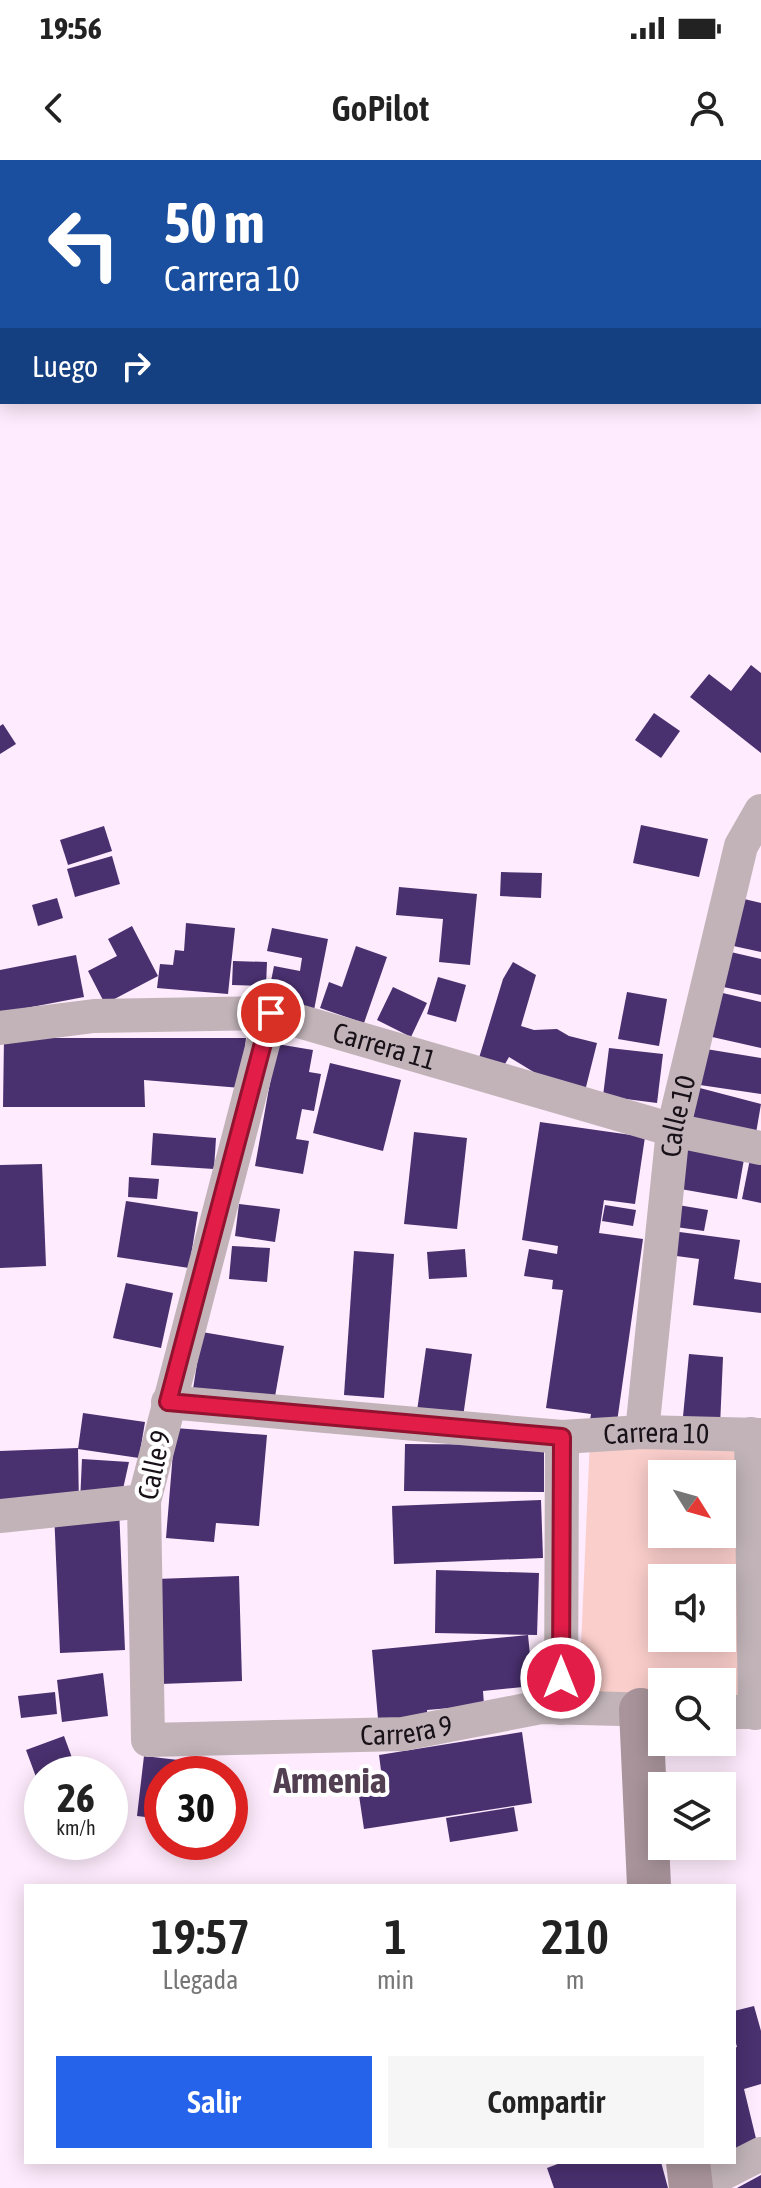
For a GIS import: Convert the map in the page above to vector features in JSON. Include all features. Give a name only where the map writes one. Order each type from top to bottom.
[{"type":"street","name":"Calle 10","points":[[642,1432],[673,1130],[741,846],[761,811]]},
{"type":"street","name":"Carrera 11","points":[[0,1028],[94,1016],[271,1013],[673,1130],[761,1148]]},
{"type":"street","name":"Calle 9","points":[[148,1740],[144,1501],[271,1013]]},
{"type":"street","name":"Carrera 10","points":[[168,1402],[562,1437],[642,1432],[756,1435]]},
{"type":"street","points":[[746,1713],[756,1435]]},
{"type":"street","points":[[561,1708],[562,1437]]},
{"type":"street","points":[[0,1516],[144,1501]]},
{"type":"street","name":"Carrera 9","points":[[148,1740],[403,1734],[541,1707],[648,1710]]},
{"type":"street","points":[[649,1884],[650,1756]]},
{"type":"street","points":[[688,2164],[692,2188],[761,2154]]},
{"type":"shaded area","points":[[590,1439],[736,1449],[742,1701],[736,1701],[736,1668],[648,1668],[648,1696],[579,1692]]},
{"type":"building","points":[[751,665],[761,673],[761,753],[690,697],[709,674],[731,691]]},
{"type":"building","points":[[654,713],[680,731],[661,758],[635,740]]},
{"type":"building","points":[[3,724],[16,744],[0,754],[0,726]]},
{"type":"building","points":[[641,825],[708,839],[699,877],[633,863]]},
{"type":"building","points":[[104,826],[112,851],[68,865],[60,840]]},
{"type":"building","points":[[112,856],[120,884],[75,897],[67,869]]},
{"type":"building","points":[[501,872],[542,873],[541,898],[500,896]]},
{"type":"building","points":[[399,887],[477,894],[470,965],[439,962],[443,919],[396,915]]},
{"type":"building","points":[[57,898],[63,918],[38,926],[32,905]]},
{"type":"building","points":[[740,898],[761,903],[761,952],[729,945]]},
{"type":"building","points":[[186,923],[235,928],[228,994],[157,988],[160,964],[173,965],[175,950],[184,951]]},
{"type":"building","points":[[132,926],[158,976],[105,1004],[88,971],[117,956],[108,939]]},
{"type":"building","points":[[272,928],[328,939],[314,1010],[267,1001],[274,966],[300,971],[302,958],[267,951]]},
{"type":"building","points":[[356,946],[387,957],[364,1023],[320,1008],[329,982],[342,987]]},
{"type":"building","points":[[722,950],[761,959],[761,995],[714,985]]},
{"type":"building","points":[[76,955],[84,997],[0,1013],[0,970]]},
{"type":"building","points":[[233,961],[267,962],[266,986],[232,985]]},
{"type":"building","points":[[513,962],[536,975],[521,1026],[534,1030],[557,1029],[569,1036],[597,1043],[585,1091],[565,1091],[509,1057],[501,1071],[479,1058],[503,979]]},
{"type":"building","points":[[438,977],[466,985],[456,1022],[427,1014]]},
{"type":"building","points":[[393,987],[427,1003],[411,1037],[377,1020]]},
{"type":"building","points":[[710,990],[761,1002],[761,1048],[699,1034]]},
{"type":"building","points":[[627,992],[667,999],[659,1046],[618,1039]]},
{"type":"building","points":[[4,1038],[246,1038],[241,1088],[144,1080],[145,1107],[3,1107]]},
{"type":"building","points":[[277,1044],[313,1050],[309,1072],[321,1074],[314,1111],[302,1109],[296,1139],[309,1141],[303,1174],[255,1166]]},
{"type":"building","points":[[609,1048],[663,1054],[657,1103],[603,1096]]},
{"type":"building","points":[[706,1049],[761,1058],[761,1094],[700,1085]]},
{"type":"building","points":[[330,1063],[401,1080],[383,1151],[313,1133]]},
{"type":"building","points":[[696,1087],[761,1104],[755,1139],[686,1121]]},
{"type":"building","points":[[540,1122],[645,1137],[635,1204],[604,1200],[599,1233],[643,1239],[616,1429],[588,1433],[591,1414],[546,1408],[563,1290],[552,1289],[553,1280],[524,1276],[529,1249],[557,1254],[558,1246],[522,1240]]},
{"type":"building","points":[[414,1132],[467,1138],[457,1229],[404,1224]]},
{"type":"building","points":[[153,1133],[216,1138],[214,1169],[151,1165]]},
{"type":"building","points":[[681,1148],[744,1159],[737,1199],[675,1188]]},
{"type":"building","points":[[750,1159],[761,1161],[761,1203],[742,1199]]},
{"type":"building","points":[[42,1164],[46,1266],[0,1268],[0,1165]]},
{"type":"building","points":[[129,1177],[159,1179],[157,1199],[128,1197]]},
{"type":"building","points":[[126,1201],[198,1212],[189,1268],[117,1257]]},
{"type":"building","points":[[239,1204],[280,1209],[275,1242],[235,1236]]},
{"type":"building","points":[[672,1204],[708,1210],[704,1231],[669,1226]]},
{"type":"building","points":[[605,1205],[636,1210],[633,1226],[602,1221]]},
{"type":"building","points":[[672,1231],[740,1240],[734,1279],[761,1283],[761,1313],[693,1305],[699,1259],[669,1255]]},
{"type":"building","points":[[232,1246],[270,1248],[267,1282],[229,1279]]},
{"type":"building","points":[[465,1249],[467,1277],[429,1279],[427,1252]]},
{"type":"building","points":[[354,1251],[394,1254],[384,1398],[344,1395]]},
{"type":"building","points":[[126,1283],[173,1293],[161,1348],[113,1338]]},
{"type":"building","points":[[202,1332],[284,1346],[274,1402],[193,1389]]},
{"type":"building","points":[[426,1348],[472,1354],[463,1417],[417,1411]]},
{"type":"building","points":[[689,1354],[723,1357],[720,1426],[682,1427]]},
{"type":"building","points":[[83,1413],[145,1422],[139,1458],[78,1449]]},
{"type":"building","points":[[175,1428],[267,1435],[259,1526],[216,1523],[214,1542],[166,1538]]},
{"type":"building","points":[[405,1444],[544,1445],[544,1492],[404,1491]]},
{"type":"building","points":[[78,1448],[79,1507],[0,1500],[0,1451]]},
{"type":"building","points":[[82,1459],[129,1462],[121,1498],[80,1503]]},
{"type":"building","points":[[541,1500],[543,1558],[394,1564],[392,1506]]},
{"type":"building","points":[[119,1508],[125,1650],[60,1653],[54,1511]]},
{"type":"building","points":[[436,1570],[539,1573],[537,1635],[435,1633]]},
{"type":"building","points":[[239,1576],[242,1681],[160,1684],[156,1579]]},
{"type":"building","points":[[528,1635],[533,1686],[483,1691],[484,1705],[427,1710],[428,1725],[379,1730],[372,1650]]},
{"type":"building","points":[[103,1673],[108,1716],[62,1722],[57,1680]]},
{"type":"building","points":[[55,1692],[57,1714],[21,1718],[18,1696]]},
{"type":"building","points":[[522,1732],[532,1803],[364,1829],[357,1782],[382,1778],[379,1755]]},
{"type":"building","points":[[64,1736],[71,1756],[28,1756],[26,1750]]},
{"type":"building","points":[[144,1756],[144,1817],[137,1816]]},
{"type":"building","points":[[514,1807],[518,1831],[450,1842],[446,1818]]},
{"type":"building","points":[[754,2006],[761,2031],[761,2084],[744,2089],[759,2151],[736,2161],[737,2047],[736,2010]]},
{"type":"building","points":[[558,2164],[662,2164],[668,2188],[554,2188],[547,2168]]},
{"type":"building","points":[[761,2175],[761,2188],[737,2188]]},
{"type":"district","name":"Armenia","points":[[330,1780]]},
{"type":"route","points":[[271,1013],[168,1402],[562,1437],[561,1678]]}]
